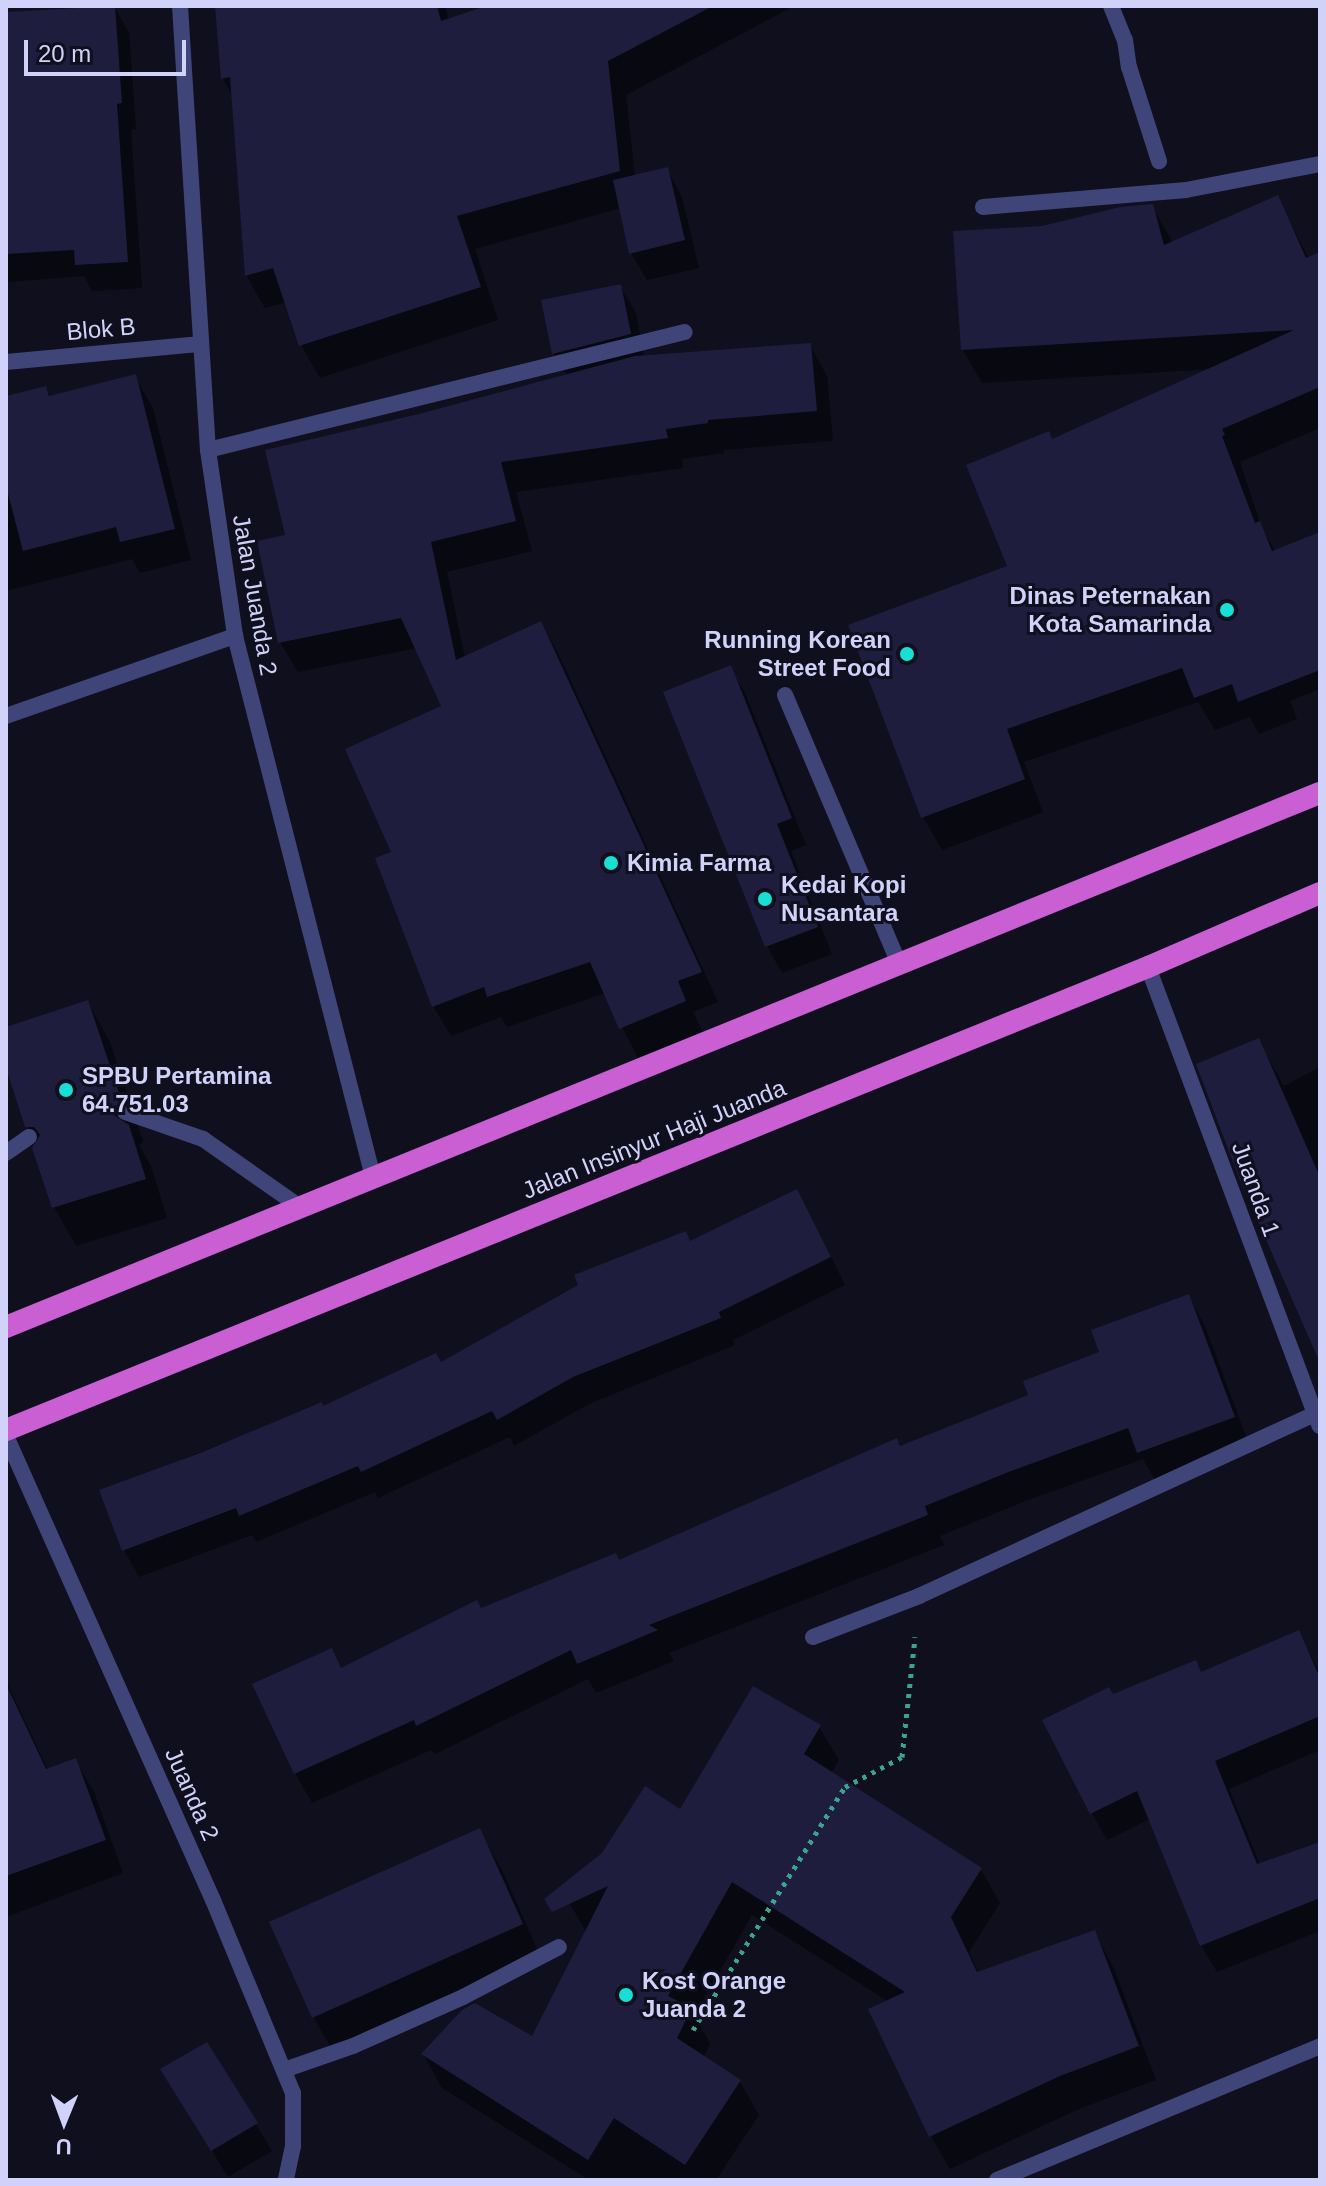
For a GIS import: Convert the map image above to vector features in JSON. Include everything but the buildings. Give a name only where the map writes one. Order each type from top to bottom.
[{"type":"highway","points":[[6,1327],[1320,793]]},
{"type":"highway","name":"Jalan Insinyur Haji Juanda","points":[[6,1433],[1148,967],[1320,893]]},
{"type":"street","name":"Jalan Juanda 2","points":[[180,6],[208,450],[235,636],[373,1177]]},
{"type":"street","points":[[1111,6],[1125,40],[1129,67],[1159,161]]},
{"type":"street","points":[[983,207],[1186,190],[1320,164]]},
{"type":"street","points":[[208,450],[685,332]]},
{"type":"street","name":"Blok B","points":[[6,362],[201,344]]},
{"type":"street","points":[[6,716],[235,636]]},
{"type":"street","points":[[785,695],[899,964]]},
{"type":"street","name":"Juanda 1","points":[[1148,967],[1317,1420]]},
{"type":"street","points":[[125,1112],[203,1139],[300,1207]]},
{"type":"street","points":[[6,1153],[29,1137]]},
{"type":"street","points":[[813,1637],[919,1596],[1317,1420]]},
{"type":"street","name":"Juanda 2","points":[[6,1433],[293,2093],[296,2113],[287,2175]]},
{"type":"street","points":[[284,2070],[353,2046],[449,2003],[559,1947]]},
{"type":"street","points":[[997,2180],[1320,2046]]},
{"type":"street","points":[[287,2175],[305,2180]]},
{"type":"path","points":[[693,2030],[845,1787],[852,1780],[902,1757],[919,1596]]},
{"type":"place","name":"Dinas Peternakan Kota Samarinda","points":[[1227,610]]},
{"type":"place","name":"Running Korean Street Food","points":[[907,654]]},
{"type":"place","name":"Kimia Farma","points":[[611,863]]},
{"type":"place","name":"Kedai Kopi Nusantara","points":[[765,899]]},
{"type":"place","name":"SPBU Pertamina 64.751.03","points":[[66,1090]]},
{"type":"place","name":"Kost Orange Juanda 2","points":[[626,1995]]}]
